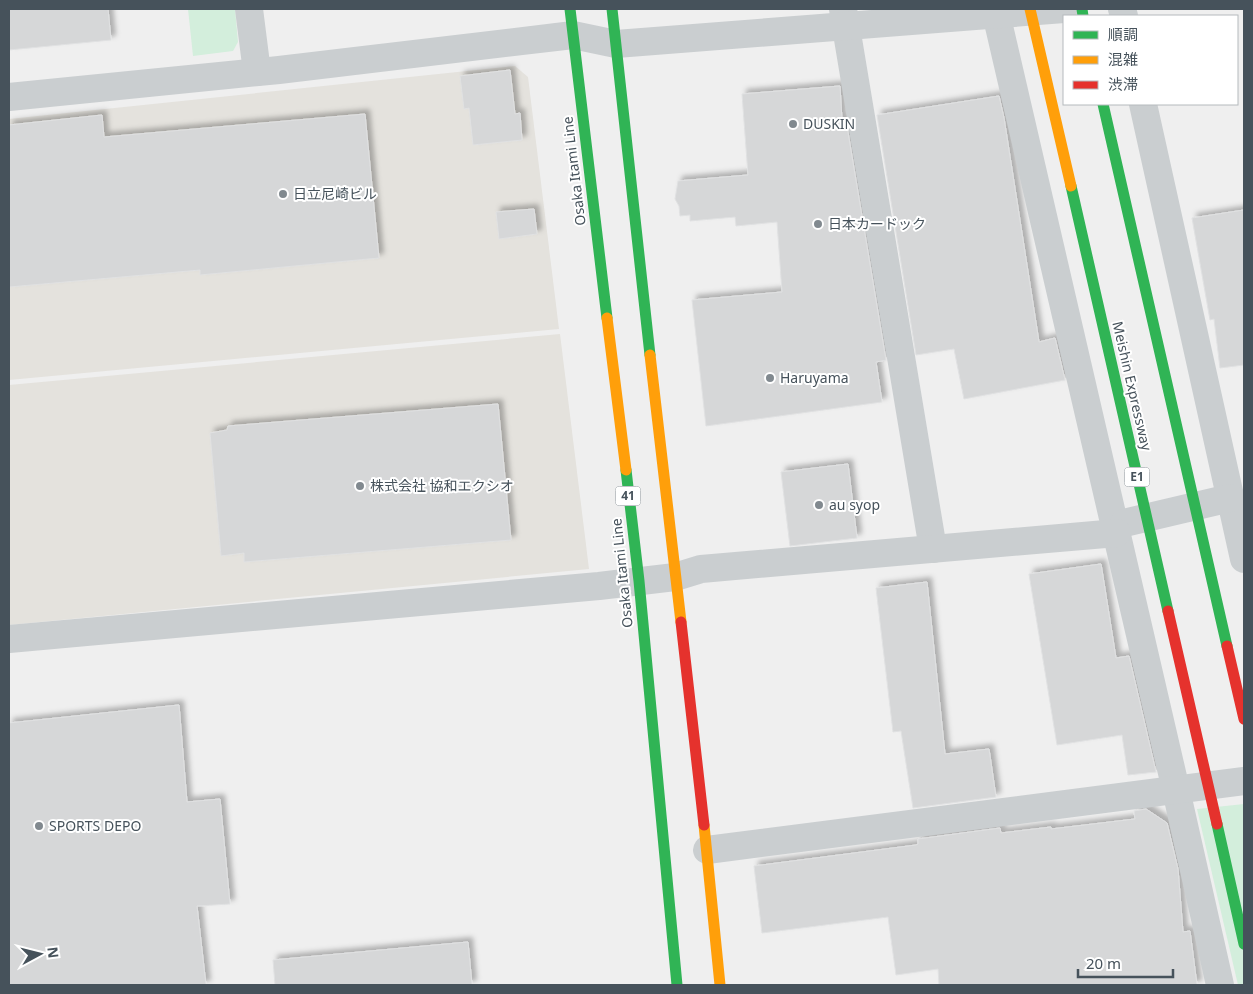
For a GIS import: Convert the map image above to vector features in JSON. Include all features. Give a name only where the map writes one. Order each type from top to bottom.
[{"type":"main road","name":"Osaka Itami Line","points":[[570,9],[639,581],[677,985]]},
{"type":"main road","points":[[612,9],[707,850],[720,985]]},
{"type":"main road","name":"Meishin Expressway","points":[[1030,9],[1244,944]]},
{"type":"main road","points":[[1103,105],[1244,719]]},
{"type":"street","points":[[249,9],[257,72]]},
{"type":"street","points":[[9,97],[257,72],[573,35],[616,44],[844,17],[1064,9]]},
{"type":"street","points":[[996,12],[1220,985]]},
{"type":"street","points":[[844,17],[933,549]]},
{"type":"street","points":[[1143,105],[1244,559]]},
{"type":"street","points":[[9,639],[639,581],[675,577],[701,569],[933,549],[1116,529],[1230,498]]},
{"type":"street","points":[[707,850],[1244,781]]},
{"type":"shaded area","points":[[515,66],[528,77],[559,329],[9,380],[9,119]]},
{"type":"shaded area","points":[[560,334],[589,569],[9,625],[9,385]]},
{"type":"green space","points":[[188,9],[235,9],[238,42],[233,51],[193,56]]},
{"type":"green space","points":[[1244,804],[1244,985],[1238,985],[1197,809]]},
{"type":"building","points":[[9,9],[108,9],[111,40],[9,50]]},
{"type":"building","points":[[510,70],[515,114],[520,113],[522,140],[473,145],[469,108],[464,109],[460,76]]},
{"type":"building","points":[[840,86],[842,120],[846,120],[886,360],[876,362],[882,402],[706,426],[692,300],[782,292],[777,222],[736,226],[735,217],[690,221],[690,215],[680,216],[679,206],[675,199],[678,181],[748,175],[742,94]]},
{"type":"building","points":[[999,96],[1039,342],[1055,338],[1065,380],[964,399],[954,349],[916,355],[877,115]]},
{"type":"building","points":[[365,114],[379,258],[200,275],[200,270],[9,287],[9,125],[102,115],[104,137]]},
{"type":"building","points":[[534,209],[537,234],[499,239],[496,212]]},
{"type":"building","points":[[1244,210],[1244,365],[1220,368],[1214,319],[1210,320],[1192,218]]},
{"type":"building","name":"株式会社 協和エクシオ","points":[[498,404],[511,540],[244,562],[244,553],[221,556],[210,433],[227,430],[228,426]]},
{"type":"building","name":"au syop","points":[[848,464],[857,538],[790,546],[781,472]]},
{"type":"building","points":[[1101,564],[1116,658],[1129,656],[1156,772],[1128,775],[1122,735],[1057,745],[1029,574]]},
{"type":"building","points":[[927,582],[945,754],[989,749],[996,797],[913,808],[901,731],[893,732],[876,588]]},
{"type":"building","points":[[179,705],[187,802],[220,799],[230,904],[197,906],[206,985],[9,985],[9,723]]},
{"type":"building","points":[[1146,809],[1167,823],[1178,869],[1183,932],[1190,931],[1197,985],[939,985],[938,969],[896,975],[888,917],[762,933],[754,866],[916,845],[918,844],[918,839],[1000,828],[1001,833],[1135,819],[1134,811]]},
{"type":"building","points":[[468,942],[472,985],[275,985],[273,960]]},
{"type":"traffic: fast","points":[[570,9],[607,318]]},
{"type":"traffic: fast","points":[[612,9],[650,355]]},
{"type":"traffic: fast","points":[[1082,9],[1083,15]]},
{"type":"traffic: fast","points":[[1103,105],[1227,646]]},
{"type":"traffic: fast","points":[[1071,186],[1168,611]]},
{"type":"traffic: fast","points":[[626,470],[639,581],[677,985]]},
{"type":"traffic: fast","points":[[1217,824],[1244,944]]},
{"type":"traffic: slow","points":[[1030,9],[1071,186]]},
{"type":"traffic: slow","points":[[607,318],[626,470]]},
{"type":"traffic: slow","points":[[650,355],[681,622]]},
{"type":"traffic: slow","points":[[704,825],[720,985]]},
{"type":"traffic: jam","points":[[1168,611],[1217,824]]},
{"type":"traffic: jam","points":[[681,622],[704,825]]},
{"type":"traffic: jam","points":[[1227,646],[1244,719]]},
{"type":"place","name":"DUSKIN","points":[[793,124]]},
{"type":"place","name":"日立尼崎ビル","points":[[283,194]]},
{"type":"place","name":"日本カードック","points":[[818,224]]},
{"type":"place","name":"Haruyama","points":[[770,378]]},
{"type":"place","name":"株式会社 協和エクシオ","points":[[360,486]]},
{"type":"place","name":"au syop","points":[[819,505]]},
{"type":"place","name":"SPORTS DEPO","points":[[39,826]]}]
